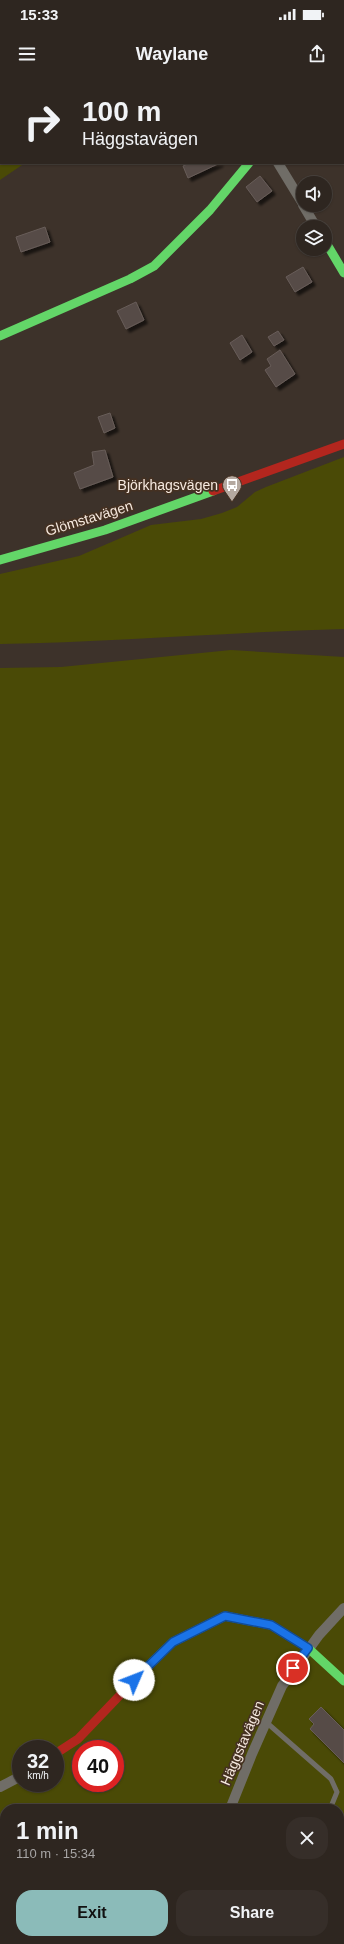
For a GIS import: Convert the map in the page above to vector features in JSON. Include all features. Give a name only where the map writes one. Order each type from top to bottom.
[{"type":"street","points":[[0,336],[130,279],[154,266],[210,210],[248,164]]},
{"type":"street","points":[[279,164],[296,193]]},
{"type":"street","points":[[332,253],[344,273]]},
{"type":"street","name":"Glömstavägen","points":[[0,560],[106,530],[344,444]]},
{"type":"street","name":"Häggstavägen","points":[[232,1804],[282,1686],[308,1648],[344,1608]]},
{"type":"street","points":[[64,1749],[78,1740],[124,1689],[173,1642],[225,1616],[271,1625],[308,1648],[344,1681]]},
{"type":"street","points":[[0,1787],[12,1781]]},
{"type":"lane","points":[[266,1722],[331,1779],[337,1792],[332,1804]]},
{"type":"shaded area","points":[[0,164],[24,164],[0,180]]},
{"type":"shaded area","points":[[344,457],[344,629],[0,644],[0,574],[79,556],[151,525],[201,519],[222,513],[237,507],[255,492]]},
{"type":"shaded area","points":[[231,650],[344,657],[344,1804],[0,1804],[0,668],[61,667]]},
{"type":"building","points":[[188,164],[218,164],[188,178],[183,166]]},
{"type":"building","points":[[260,176],[272,191],[257,202],[246,187]]},
{"type":"building","points":[[45,227],[50,242],[21,252],[16,237]]},
{"type":"building","points":[[303,267],[312,282],[295,292],[286,277]]},
{"type":"building","points":[[136,302],[144,320],[126,329],[117,311]]},
{"type":"building","points":[[278,331],[284,340],[274,346],[268,337]]},
{"type":"building","points":[[242,335],[252,352],[240,360],[230,343]]},
{"type":"building","points":[[280,350],[295,374],[276,387],[265,370],[271,366],[267,359]]},
{"type":"building","points":[[110,413],[115,428],[104,433],[98,417]]},
{"type":"building","points":[[105,450],[113,477],[80,489],[74,473],[94,465],[92,452]]},
{"type":"building","points":[[321,1707],[344,1730],[344,1763],[310,1729],[314,1724],[309,1719]]},
{"type":"traffic: fast","points":[[0,336],[130,279],[154,266],[210,210],[248,164]]},
{"type":"traffic: fast","points":[[332,253],[344,273]]},
{"type":"traffic: fast","points":[[0,560],[105,530],[213,491]]},
{"type":"traffic: fast","points":[[144,1670],[173,1642],[225,1616],[271,1625],[308,1648],[344,1681]]},
{"type":"traffic: jam","points":[[213,491],[344,444]]},
{"type":"traffic: jam","points":[[64,1748],[78,1739],[144,1670]]},
{"type":"place","name":"Björkhagsvägen","points":[[232,502]]},
{"type":"route","points":[[134,1680],[173,1642],[225,1616],[271,1625],[308,1648],[293,1668]]}]
